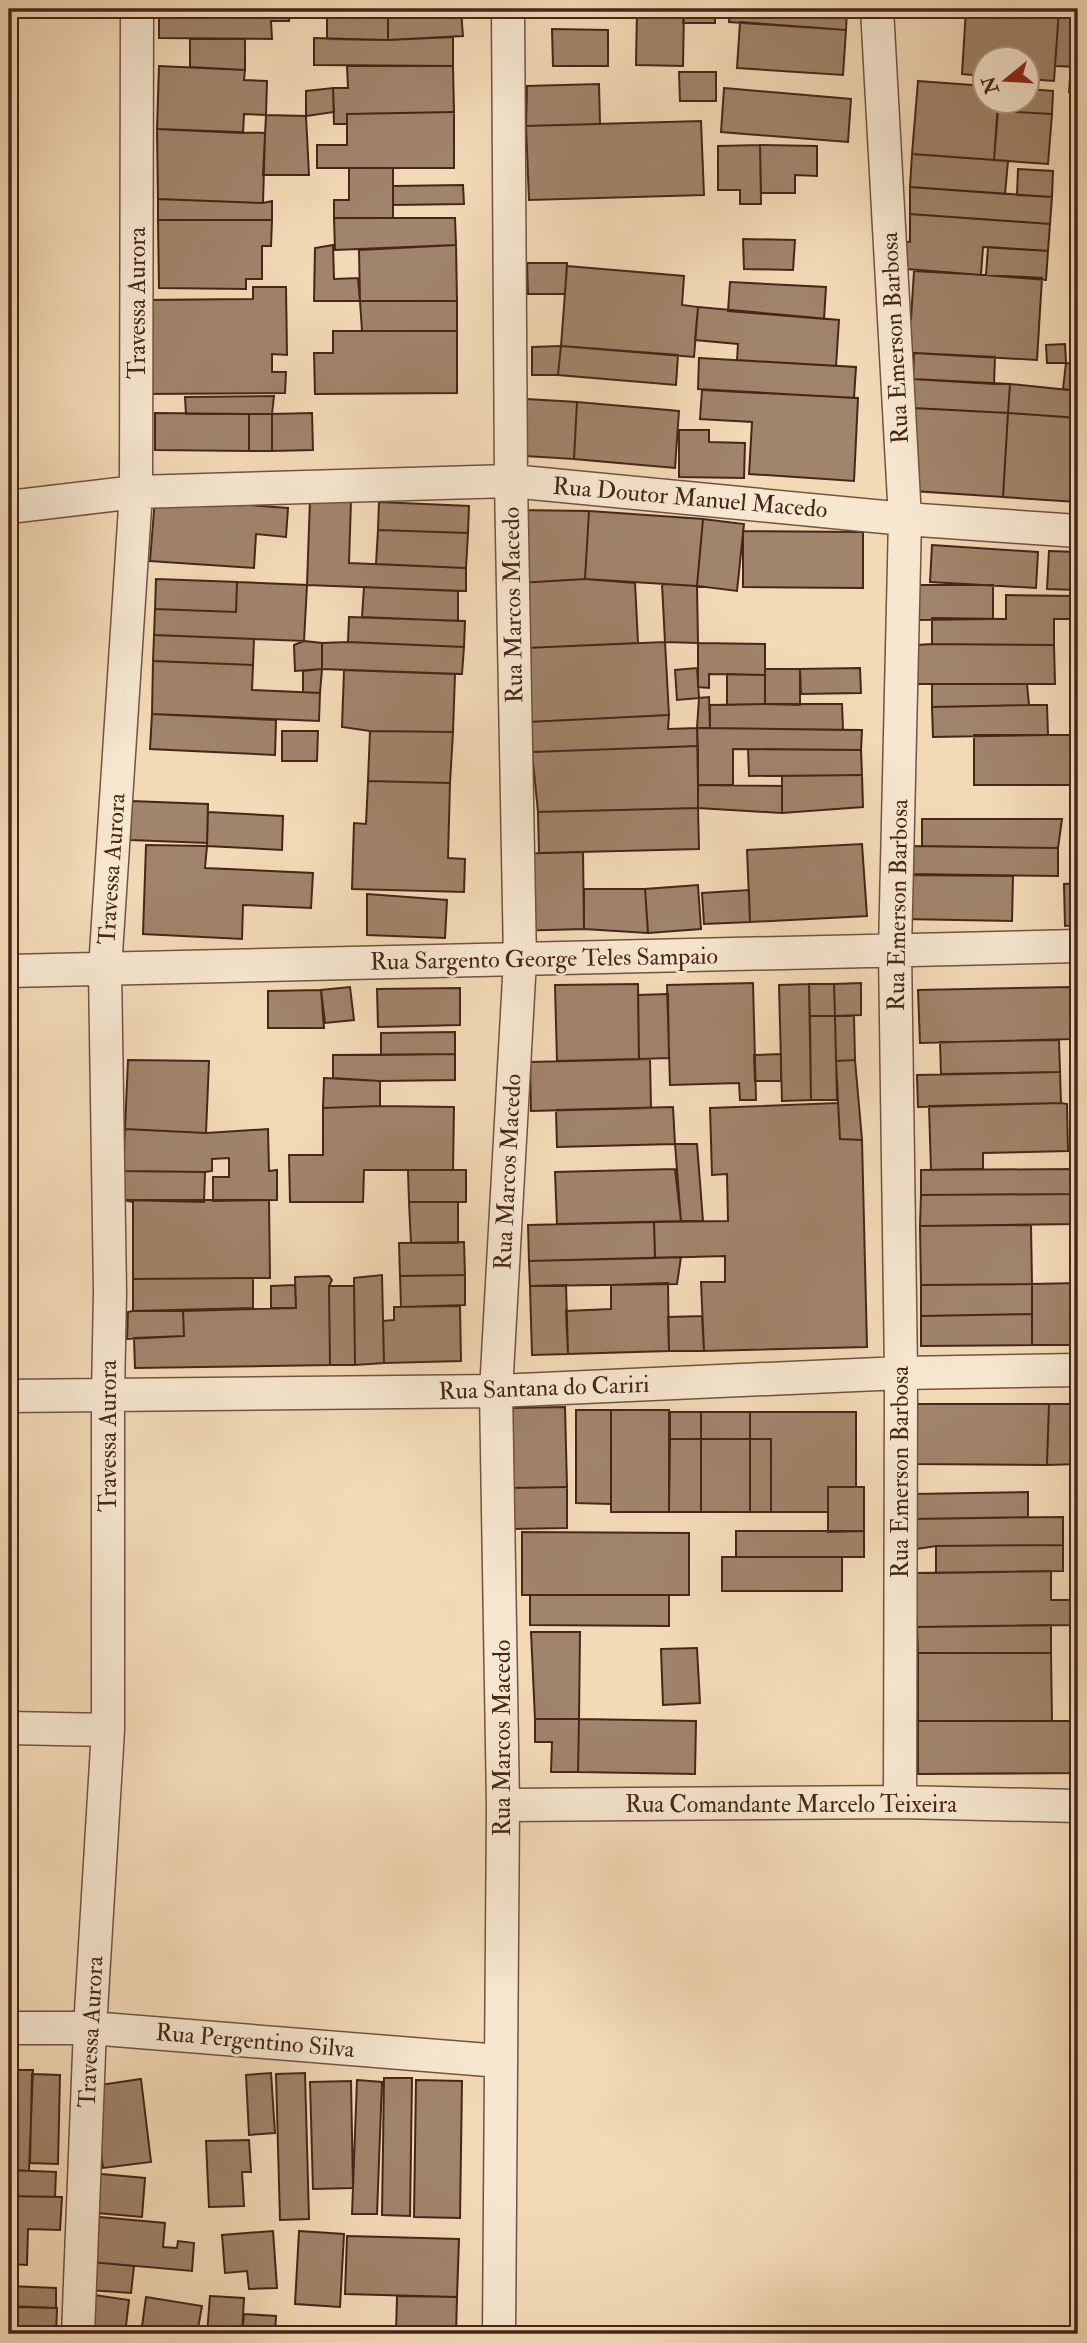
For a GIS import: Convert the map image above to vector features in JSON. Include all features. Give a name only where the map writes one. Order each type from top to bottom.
[{"type":"street","name":"Travessa Aurora","points":[[78,2334],[90,2028],[108,1730],[110,1292],[106,969],[136,492],[137,9]]},
{"type":"street","name":"Rua Marcos Macedo","points":[[499,2334],[503,1805],[496,1391],[520,960],[511,481],[508,9]]},
{"type":"street","name":"Rua Emerson Barbosa","points":[[877,9],[905,519],[895,950],[901,1373],[900,1802]]},
{"type":"street","name":"Rua Doutor Manuel Macedo","points":[[9,507],[136,492],[511,481],[905,519],[1078,531]]},
{"type":"street","name":"Rua Sargento George Teles Sampaio","points":[[9,971],[1078,946]]},
{"type":"street","name":"Rua Santana do Cariri","points":[[9,1396],[496,1391],[901,1373],[1078,1370]]},
{"type":"street","points":[[9,1728],[108,1730]]},
{"type":"street","name":"Rua Comandante Marcelo Teixeira","points":[[503,1805],[900,1802],[1078,1805]]},
{"type":"street","name":"Rua Pergentino Silva","points":[[9,2028],[90,2028],[500,2061]]},
{"type":"building","points":[[159,9],[243,9],[243,12],[159,12]]},
{"type":"building","points":[[327,9],[460,9],[461,11],[327,14]]},
{"type":"building","points":[[637,9],[684,9],[683,66],[636,65]]},
{"type":"building","points":[[684,9],[715,9],[715,23],[683,23]]},
{"type":"building","points":[[730,9],[847,9],[846,30],[729,22]]},
{"type":"building","points":[[966,9],[1059,9],[1054,81],[1042,80],[1042,46],[972,46],[972,75],[962,74]]},
{"type":"building","points":[[1059,9],[1078,9],[1078,67],[1055,66]]},
{"type":"building","points":[[461,11],[463,36],[388,40],[388,14]]},
{"type":"building","points":[[159,12],[290,12],[289,21],[271,21],[272,39],[159,38]]},
{"type":"building","points":[[327,14],[388,14],[388,40],[327,39]]},
{"type":"building","points":[[740,22],[846,30],[843,75],[737,68]]},
{"type":"building","points":[[552,29],[608,30],[608,66],[553,66]]},
{"type":"building","points":[[453,37],[453,66],[314,65],[314,38],[388,40]]},
{"type":"building","points":[[190,39],[245,39],[245,70],[190,67]]},
{"type":"building","points":[[159,66],[245,70],[244,80],[267,81],[266,115],[244,114],[243,133],[157,129]]},
{"type":"building","points":[[347,66],[453,66],[454,112],[347,114],[347,124],[334,124],[333,88],[348,88]]},
{"type":"building","points":[[1071,66],[1078,67],[1078,92],[1069,92]]},
{"type":"building","points":[[679,72],[716,72],[716,101],[680,101]]},
{"type":"building","points":[[918,81],[972,85],[972,116],[997,116],[994,160],[912,154]]},
{"type":"building","points":[[599,84],[600,124],[526,126],[527,86]]},
{"type":"building","points":[[333,88],[334,112],[306,116],[306,91]]},
{"type":"building","points":[[724,88],[851,99],[848,142],[721,132]]},
{"type":"building","points":[[1042,90],[1053,91],[1052,114],[1042,113]]},
{"type":"building","points":[[454,112],[454,168],[317,168],[317,145],[347,145],[347,114]]},
{"type":"building","points":[[1052,114],[1048,164],[994,160],[998,116]]},
{"type":"building","points":[[266,115],[306,116],[309,175],[263,175]]},
{"type":"building","points":[[701,121],[704,195],[529,200],[526,126]]},
{"type":"building","points":[[157,129],[265,133],[263,203],[158,199]]},
{"type":"building","points":[[760,145],[817,146],[817,176],[795,175],[795,193],[761,193]]},
{"type":"building","points":[[760,145],[761,204],[740,204],[740,190],[718,190],[718,146]]},
{"type":"building","points":[[912,154],[1008,161],[1005,194],[910,187]]},
{"type":"building","points":[[349,168],[393,168],[393,218],[334,218],[334,200],[349,200]]},
{"type":"building","points":[[1018,169],[1053,171],[1052,197],[1017,195]]},
{"type":"building","points":[[463,185],[464,204],[393,205],[393,186]]},
{"type":"building","points":[[910,187],[1052,197],[1050,224],[910,214]]},
{"type":"building","points":[[158,199],[263,203],[272,201],[272,220],[158,220]]},
{"type":"building","points":[[910,214],[1050,224],[1048,251],[983,247],[981,275],[894,268],[895,241],[910,242]]},
{"type":"building","points":[[334,218],[455,218],[456,245],[335,250]]},
{"type":"building","points":[[158,220],[272,220],[271,246],[262,246],[262,279],[246,279],[246,289],[159,288]]},
{"type":"building","points":[[743,239],[795,240],[793,270],[744,269]]},
{"type":"building","points":[[333,245],[334,279],[358,278],[360,301],[314,301],[315,248]]},
{"type":"building","points":[[456,245],[457,301],[360,301],[359,250]]},
{"type":"building","points":[[988,247],[1048,251],[1046,280],[986,275]]},
{"type":"building","points":[[527,263],[567,263],[565,294],[528,294]]},
{"type":"building","points":[[567,266],[684,276],[682,305],[698,307],[694,357],[561,346]]},
{"type":"building","points":[[914,271],[1042,278],[1037,360],[898,352],[900,319],[911,319]]},
{"type":"building","points":[[730,282],[826,287],[824,319],[728,311]]},
{"type":"building","points":[[253,287],[286,287],[287,355],[272,354],[272,372],[286,372],[285,393],[143,394],[142,300],[253,299]]},
{"type":"building","points":[[360,301],[457,301],[457,331],[362,331]]},
{"type":"building","points":[[698,307],[839,320],[836,366],[737,360],[738,344],[695,340]]},
{"type":"building","points":[[333,331],[457,331],[457,393],[315,394],[314,353],[333,353]]},
{"type":"building","points":[[1065,344],[1066,363],[1047,363],[1046,345]]},
{"type":"building","points":[[561,346],[558,375],[532,375],[532,347]]},
{"type":"building","points":[[561,346],[678,355],[676,385],[558,375]]},
{"type":"building","points":[[914,353],[995,357],[994,384],[913,379]]},
{"type":"building","points":[[699,358],[856,367],[854,398],[698,389]]},
{"type":"building","points":[[1066,363],[1078,364],[1078,391],[1063,389]]},
{"type":"building","points":[[913,379],[1010,384],[1008,413],[913,408]]},
{"type":"building","points":[[1010,384],[1078,391],[1078,418],[1008,413]]},
{"type":"building","points":[[702,390],[858,398],[854,481],[749,474],[752,422],[700,419]]},
{"type":"building","points":[[274,396],[272,414],[186,414],[185,397]]},
{"type":"building","points":[[509,398],[577,402],[574,459],[506,455]]},
{"type":"building","points":[[577,402],[679,411],[675,468],[574,459]]},
{"type":"building","points":[[913,408],[1008,413],[1003,497],[913,491]]},
{"type":"building","points":[[155,413],[249,414],[249,451],[155,450]]},
{"type":"building","points":[[312,413],[313,450],[272,451],[272,414]]},
{"type":"building","points":[[1008,413],[1078,418],[1076,502],[1003,497]]},
{"type":"building","points":[[249,414],[272,414],[272,451],[249,451]]},
{"type":"building","points":[[679,430],[709,430],[709,442],[745,443],[744,478],[679,477]]},
{"type":"building","points":[[155,498],[288,508],[286,537],[256,534],[254,568],[150,561]]},
{"type":"building","points":[[310,499],[351,501],[349,563],[466,568],[466,591],[307,585]]},
{"type":"building","points":[[379,502],[469,506],[468,533],[378,530]]},
{"type":"building","points":[[516,510],[589,511],[585,579],[519,583]]},
{"type":"building","points":[[589,511],[703,519],[697,586],[585,579]]},
{"type":"building","points":[[703,519],[744,524],[737,591],[697,586]]},
{"type":"building","points":[[378,530],[468,533],[466,568],[376,564]]},
{"type":"building","points":[[743,531],[863,532],[863,588],[743,587]]},
{"type":"building","points":[[932,545],[1038,552],[1036,588],[930,582]]},
{"type":"building","points":[[1049,551],[1078,552],[1078,590],[1047,589]]},
{"type":"building","points":[[156,579],[237,582],[236,612],[155,609]]},
{"type":"building","points":[[585,579],[635,583],[638,643],[525,648],[519,583]]},
{"type":"building","points":[[237,582],[307,585],[304,641],[154,635],[155,609],[236,612]]},
{"type":"building","points":[[662,584],[697,586],[698,643],[665,642]]},
{"type":"building","points":[[917,585],[993,585],[993,619],[917,620]]},
{"type":"building","points":[[364,587],[458,591],[458,621],[362,617]]},
{"type":"building","points":[[1006,595],[1078,596],[1078,619],[1054,619],[1054,645],[932,644],[932,618],[1006,619]]},
{"type":"building","points":[[349,617],[465,621],[464,647],[348,642]]},
{"type":"building","points":[[154,635],[254,639],[253,665],[153,661]]},
{"type":"building","points":[[304,641],[322,643],[322,669],[295,671],[294,645]]},
{"type":"building","points":[[665,642],[669,715],[528,722],[525,648]]},
{"type":"building","points":[[322,643],[464,647],[462,674],[322,669]]},
{"type":"building","points":[[698,643],[765,644],[765,675],[709,674],[709,688],[698,687]]},
{"type":"building","points":[[917,645],[1054,645],[1055,684],[917,684]]},
{"type":"building","points":[[153,661],[253,665],[252,690],[320,693],[319,721],[152,714]]},
{"type":"building","points":[[697,668],[699,698],[677,700],[675,670]]},
{"type":"building","points":[[860,668],[861,693],[801,694],[800,669]]},
{"type":"building","points":[[322,669],[320,693],[303,693],[303,671]]},
{"type":"building","points":[[765,669],[800,669],[800,705],[765,704]]},
{"type":"building","points":[[344,670],[455,674],[453,732],[370,731],[342,727]]},
{"type":"building","points":[[727,674],[765,675],[765,704],[727,705]]},
{"type":"building","points":[[932,684],[1027,684],[1029,705],[932,707]]},
{"type":"building","points":[[709,697],[710,728],[697,728],[699,698]]},
{"type":"building","points":[[842,704],[843,730],[710,728],[710,705]]},
{"type":"building","points":[[1047,705],[1048,735],[933,737],[932,707]]},
{"type":"building","points":[[152,714],[276,720],[275,755],[150,749]]},
{"type":"building","points":[[669,715],[668,729],[697,728],[698,746],[532,752],[528,722]]},
{"type":"building","points":[[697,728],[862,730],[861,750],[733,749],[733,785],[698,785]]},
{"type":"building","points":[[282,731],[318,731],[317,761],[282,761]]},
{"type":"building","points":[[370,731],[453,732],[450,783],[368,781]]},
{"type":"building","points":[[974,735],[1073,735],[1076,749],[1074,785],[974,785]]},
{"type":"building","points":[[698,746],[698,808],[538,812],[532,752]]},
{"type":"building","points":[[748,749],[861,750],[862,775],[749,776]]},
{"type":"building","points":[[1076,749],[1078,800],[1075,800],[1074,785]]},
{"type":"building","points":[[862,775],[863,807],[782,813],[782,776]]},
{"type":"building","points":[[368,781],[450,783],[448,858],[465,859],[464,892],[352,889],[354,823],[366,824]]},
{"type":"building","points":[[698,785],[782,786],[782,813],[698,808]]},
{"type":"building","points":[[131,801],[208,804],[207,843],[130,840]]},
{"type":"building","points":[[698,808],[699,849],[539,853],[538,812]]},
{"type":"building","points":[[208,812],[283,816],[282,850],[207,846]]},
{"type":"building","points":[[922,819],[1062,819],[1058,848],[922,846]]},
{"type":"building","points":[[862,844],[867,916],[750,922],[747,850]]},
{"type":"building","points":[[146,845],[207,846],[205,868],[313,873],[311,908],[243,905],[242,939],[143,934]]},
{"type":"building","points":[[909,846],[1058,848],[1058,876],[909,874]]},
{"type":"building","points":[[583,852],[584,929],[511,931],[509,854]]},
{"type":"building","points":[[903,875],[1013,876],[1012,921],[902,919]]},
{"type":"building","points":[[1078,883],[1078,925],[1065,926],[1064,884]]},
{"type":"building","points":[[698,885],[701,929],[648,933],[645,889]]},
{"type":"building","points":[[584,889],[645,889],[648,933],[584,929]]},
{"type":"building","points":[[749,890],[750,922],[704,924],[702,893]]},
{"type":"building","points":[[367,894],[447,900],[445,938],[367,935]]},
{"type":"building","points":[[753,983],[756,1100],[740,1100],[739,1083],[670,1085],[667,985]]},
{"type":"building","points":[[861,983],[861,1015],[835,1016],[834,984]]},
{"type":"building","points":[[638,984],[639,1059],[557,1061],[555,985]]},
{"type":"building","points":[[809,984],[834,984],[835,1016],[810,1016]]},
{"type":"building","points":[[809,984],[811,1100],[782,1101],[779,985]]},
{"type":"building","points":[[350,987],[354,1020],[325,1023],[321,990]]},
{"type":"building","points":[[1071,987],[1072,1039],[920,1043],[918,990]]},
{"type":"building","points":[[460,988],[460,1025],[378,1027],[377,989]]},
{"type":"building","points":[[321,990],[324,1028],[268,1028],[268,991]]},
{"type":"building","points":[[668,994],[669,1058],[639,1059],[638,995]]},
{"type":"building","points":[[810,1016],[835,1016],[837,1100],[811,1100]]},
{"type":"building","points":[[835,1016],[854,1016],[855,1060],[836,1061]]},
{"type":"building","points":[[455,1032],[455,1054],[381,1055],[381,1033]]},
{"type":"building","points":[[1059,1040],[1060,1072],[941,1074],[940,1042]]},
{"type":"building","points":[[455,1054],[455,1080],[380,1081],[333,1078],[333,1055]]},
{"type":"building","points":[[781,1054],[781,1081],[755,1081],[754,1055]]},
{"type":"building","points":[[650,1059],[651,1108],[531,1111],[530,1062]]},
{"type":"building","points":[[128,1060],[209,1061],[206,1133],[125,1129]]},
{"type":"building","points":[[855,1060],[862,1140],[840,1139],[836,1061]]},
{"type":"building","points":[[1060,1072],[1061,1103],[918,1107],[917,1075]]},
{"type":"building","points":[[324,1078],[380,1081],[380,1106],[323,1108]]},
{"type":"building","points":[[838,1103],[840,1139],[862,1140],[867,1347],[704,1351],[701,1282],[725,1282],[725,1256],[655,1258],[654,1222],[728,1221],[727,1174],[712,1175],[710,1108]]},
{"type":"building","points":[[1067,1104],[1068,1151],[983,1153],[983,1169],[931,1170],[929,1106]]},
{"type":"building","points":[[454,1107],[453,1170],[364,1170],[363,1202],[290,1202],[289,1155],[323,1155],[323,1108]]},
{"type":"building","points":[[673,1107],[675,1144],[557,1147],[556,1110]]},
{"type":"building","points":[[125,1129],[206,1133],[268,1129],[269,1171],[277,1170],[277,1200],[213,1201],[213,1177],[229,1177],[229,1158],[212,1159],[212,1171],[205,1172],[123,1171]]},
{"type":"building","points":[[675,1144],[697,1144],[703,1221],[681,1221]]},
{"type":"building","points":[[675,1169],[681,1221],[557,1224],[555,1172]]},
{"type":"building","points":[[1075,1169],[1075,1194],[921,1195],[921,1170]]},
{"type":"building","points":[[408,1170],[466,1170],[466,1202],[409,1202]]},
{"type":"building","points":[[123,1171],[205,1172],[204,1202],[122,1200]]},
{"type":"building","points":[[1078,1194],[1078,1224],[920,1226],[921,1195]]},
{"type":"building","points":[[122,1200],[269,1200],[270,1278],[133,1279],[133,1202]]},
{"type":"building","points":[[409,1202],[458,1202],[458,1243],[411,1243]]},
{"type":"building","points":[[654,1222],[655,1258],[529,1261],[528,1225]]},
{"type":"building","points":[[1031,1225],[1032,1284],[921,1285],[920,1226]]},
{"type":"building","points":[[464,1242],[465,1275],[400,1276],[399,1243]]},
{"type":"building","points":[[681,1257],[677,1284],[530,1286],[529,1261]]},
{"type":"building","points":[[382,1275],[384,1363],[355,1365],[354,1278]]},
{"type":"building","points":[[465,1275],[465,1305],[401,1307],[400,1276]]},
{"type":"building","points":[[329,1276],[332,1280],[329,1286],[330,1365],[135,1368],[134,1338],[184,1336],[183,1311],[296,1308],[295,1277]]},
{"type":"building","points":[[253,1278],[253,1308],[133,1311],[133,1279]]},
{"type":"building","points":[[668,1283],[669,1351],[568,1354],[566,1311],[611,1309],[611,1285]]},
{"type":"building","points":[[1078,1283],[1078,1345],[1032,1345],[1032,1284]]},
{"type":"building","points":[[1032,1284],[1032,1314],[921,1316],[921,1285]]},
{"type":"building","points":[[295,1285],[296,1308],[271,1308],[271,1286]]},
{"type":"building","points":[[566,1285],[568,1354],[532,1355],[530,1286]]},
{"type":"building","points":[[329,1286],[354,1286],[355,1365],[330,1365]]},
{"type":"building","points":[[460,1306],[461,1361],[384,1363],[383,1321],[394,1320],[394,1307]]},
{"type":"building","points":[[183,1311],[184,1336],[127,1339],[128,1312]]},
{"type":"building","points":[[1032,1314],[1032,1345],[921,1346],[921,1316]]},
{"type":"building","points":[[702,1316],[704,1351],[669,1351],[668,1317]]},
{"type":"building","points":[[917,1404],[1049,1404],[1047,1465],[915,1464]]},
{"type":"building","points":[[1049,1404],[1078,1404],[1078,1464],[1047,1465]]},
{"type":"building","points":[[565,1407],[567,1487],[509,1488],[507,1408]]},
{"type":"building","points":[[576,1410],[611,1410],[611,1504],[576,1503]]},
{"type":"building","points":[[611,1410],[669,1410],[669,1512],[611,1512]]},
{"type":"building","points":[[670,1412],[701,1412],[701,1439],[670,1439]]},
{"type":"building","points":[[701,1412],[750,1412],[750,1439],[701,1439]]},
{"type":"building","points":[[750,1412],[856,1412],[856,1487],[828,1487],[828,1512],[771,1512],[771,1439],[750,1439]]},
{"type":"building","points":[[670,1439],[701,1439],[701,1512],[669,1512]]},
{"type":"building","points":[[701,1439],[750,1439],[750,1512],[701,1512]]},
{"type":"building","points":[[750,1439],[771,1439],[771,1512],[750,1512]]},
{"type":"building","points":[[567,1487],[567,1528],[510,1529],[509,1488]]},
{"type":"building","points":[[828,1487],[864,1487],[864,1531],[828,1532]]},
{"type":"building","points":[[1028,1492],[1028,1517],[912,1519],[914,1494]]},
{"type":"building","points":[[1063,1517],[1063,1545],[936,1546],[916,1549],[912,1519]]},
{"type":"building","points":[[736,1531],[864,1531],[864,1557],[736,1557]]},
{"type":"building","points":[[522,1532],[689,1533],[689,1595],[522,1595]]},
{"type":"building","points":[[1063,1545],[1063,1571],[936,1573],[936,1546]]},
{"type":"building","points":[[722,1557],[842,1557],[842,1591],[722,1591]]},
{"type":"building","points":[[1051,1571],[1051,1600],[1078,1600],[1078,1625],[917,1627],[915,1573]]},
{"type":"building","points":[[530,1595],[669,1595],[669,1626],[530,1625]]},
{"type":"building","points":[[1051,1625],[1051,1653],[918,1653],[917,1627]]},
{"type":"building","points":[[531,1632],[580,1632],[579,1719],[535,1719]]},
{"type":"building","points":[[697,1648],[700,1703],[663,1705],[661,1649]]},
{"type":"building","points":[[918,1653],[1051,1653],[1052,1721],[918,1721]]},
{"type":"building","points":[[535,1719],[579,1719],[578,1772],[551,1772],[552,1742],[535,1742]]},
{"type":"building","points":[[579,1719],[696,1721],[695,1774],[578,1772]]},
{"type":"building","points":[[918,1721],[1078,1721],[1078,1773],[918,1774]]},
{"type":"building","points":[[9,2070],[33,2070],[29,2171],[9,2170]]},
{"type":"building","points":[[271,2073],[275,2133],[249,2135],[246,2075]]},
{"type":"building","points":[[305,2073],[309,2219],[280,2220],[276,2074]]},
{"type":"building","points":[[32,2074],[60,2075],[58,2164],[30,2163]]},
{"type":"building","points":[[384,2078],[412,2078],[410,2216],[382,2215]]},
{"type":"building","points":[[141,2079],[151,2162],[103,2168],[93,2086]]},
{"type":"building","points":[[357,2080],[382,2082],[377,2214],[352,2214]]},
{"type":"building","points":[[416,2080],[462,2081],[460,2218],[414,2217]]},
{"type":"building","points":[[351,2081],[353,2188],[313,2189],[310,2082]]},
{"type":"building","points":[[249,2140],[251,2172],[242,2172],[244,2206],[209,2207],[206,2141]]},
{"type":"building","points":[[9,2170],[56,2172],[55,2197],[9,2196]]},
{"type":"building","points":[[90,2173],[145,2178],[142,2217],[86,2212]]},
{"type":"building","points":[[9,2196],[62,2197],[60,2230],[28,2229],[27,2265],[9,2264]]},
{"type":"building","points":[[99,2217],[165,2223],[163,2247],[177,2248],[178,2241],[194,2243],[192,2271],[79,2261],[97,2237]]},
{"type":"building","points":[[273,2231],[277,2288],[249,2289],[247,2271],[225,2273],[222,2235]]},
{"type":"building","points":[[299,2231],[344,2234],[340,2307],[295,2304]]},
{"type":"building","points":[[347,2236],[459,2239],[457,2297],[345,2294]]},
{"type":"building","points":[[91,2262],[134,2266],[131,2293],[89,2290]]},
{"type":"building","points":[[9,2286],[56,2288],[56,2308],[9,2306]]},
{"type":"building","points":[[87,2294],[129,2300],[125,2334],[82,2334]]},
{"type":"building","points":[[210,2296],[244,2298],[242,2334],[207,2334]]},
{"type":"building","points":[[397,2296],[457,2297],[456,2334],[396,2334]]},
{"type":"building","points":[[146,2297],[202,2306],[197,2334],[141,2334]]},
{"type":"building","points":[[9,2306],[17,2307],[16,2334],[9,2334]]},
{"type":"building","points":[[17,2307],[57,2308],[56,2334],[16,2334]]},
{"type":"building","points":[[244,2314],[276,2316],[275,2334],[242,2334]]},
{"type":"building","points":[[296,2327],[350,2329],[350,2334],[295,2334]]}]
